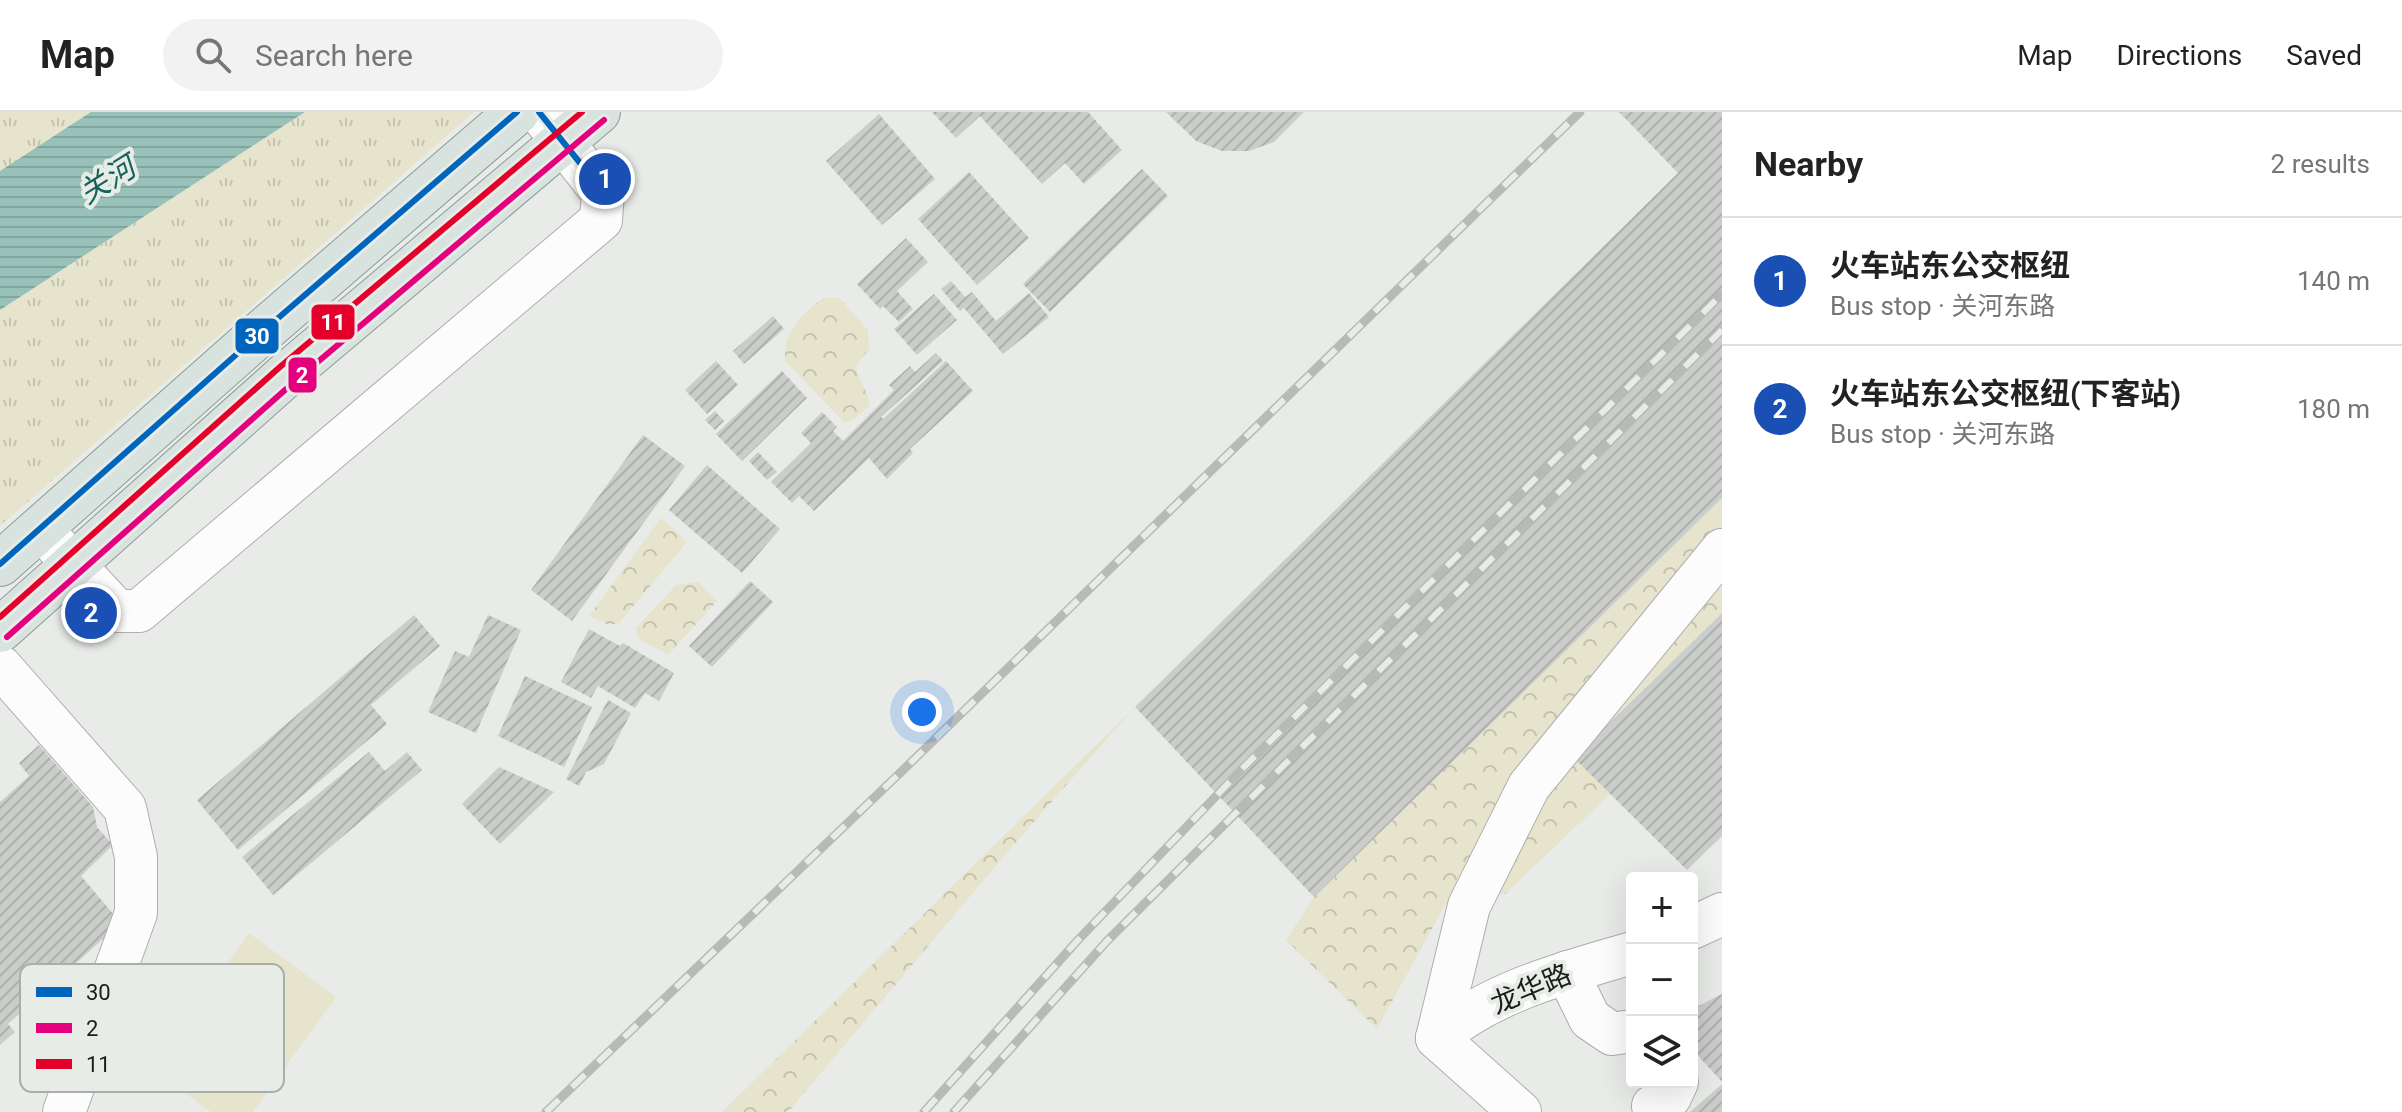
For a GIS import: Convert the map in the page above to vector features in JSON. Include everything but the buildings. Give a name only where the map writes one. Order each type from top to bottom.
[{"type":"main road","points":[[0,564],[517,112]]},
{"type":"main road","points":[[0,630],[287,374],[551,127],[598,112]]},
{"type":"street","points":[[41,529],[117,611],[139,611],[601,220],[603,193],[551,127]]},
{"type":"street","points":[[1520,1112],[1437,1038],[1469,906],[1529,786],[1722,550]]},
{"type":"street","points":[[0,666],[125,808],[136,857],[136,913],[118,964]]},
{"type":"street","points":[[1698,925],[1722,914]]},
{"type":"street","name":"龙华路","points":[[1437,1038],[1453,1024],[1535,982],[1626,955]]},
{"type":"street","points":[[1567,972],[1590,1019],[1612,1034],[1626,1032]]},
{"type":"street","points":[[64,1112],[71,1092]]},
{"type":"green space","points":[[0,112],[91,112],[0,171]]},
{"type":"green space","points":[[305,112],[474,112],[0,526],[0,310]]},
{"type":"green space","points":[[823,298],[839,298],[868,330],[869,349],[856,366],[869,406],[852,421],[844,422],[786,362],[786,343],[790,334],[808,310]]},
{"type":"green space","points":[[1722,498],[1722,613],[1574,757],[1610,794],[1505,894],[1452,892],[1377,1029],[1286,940],[1314,897]]},
{"type":"green space","points":[[661,518],[687,542],[619,623],[609,625],[589,616]]},
{"type":"green space","points":[[698,582],[717,601],[668,655],[639,639],[636,628],[676,585]]},
{"type":"green space","points":[[1135,707],[1010,849],[788,1112],[722,1112]]},
{"type":"green space","points":[[249,933],[336,997],[284,1069],[284,964],[227,964]]},
{"type":"green space","points":[[184,1092],[267,1092],[253,1112],[211,1112]]},
{"type":"water","name":"关河","points":[[91,112],[305,112],[0,310],[0,171]]},
{"type":"railway","points":[[546,1112],[1580,112]]},
{"type":"railway","points":[[924,1112],[1078,940],[1242,769],[1722,294]]},
{"type":"railway","points":[[954,1112],[1107,941],[1722,330]]},
{"type":"transit line","name":"30","points":[[0,564],[517,112]]},
{"type":"transit line","name":"30","points":[[539,112],[597,184]]},
{"type":"transit line","name":"11","points":[[0,617],[281,366],[582,112]]},
{"type":"transit line","name":"2","points":[[7,637],[294,382],[604,120]]},
{"type":"place","name":"火车站东公交枢纽","points":[[605,179]]},
{"type":"place","name":"火车站东公交枢纽(下客站)","points":[[91,613]]}]
